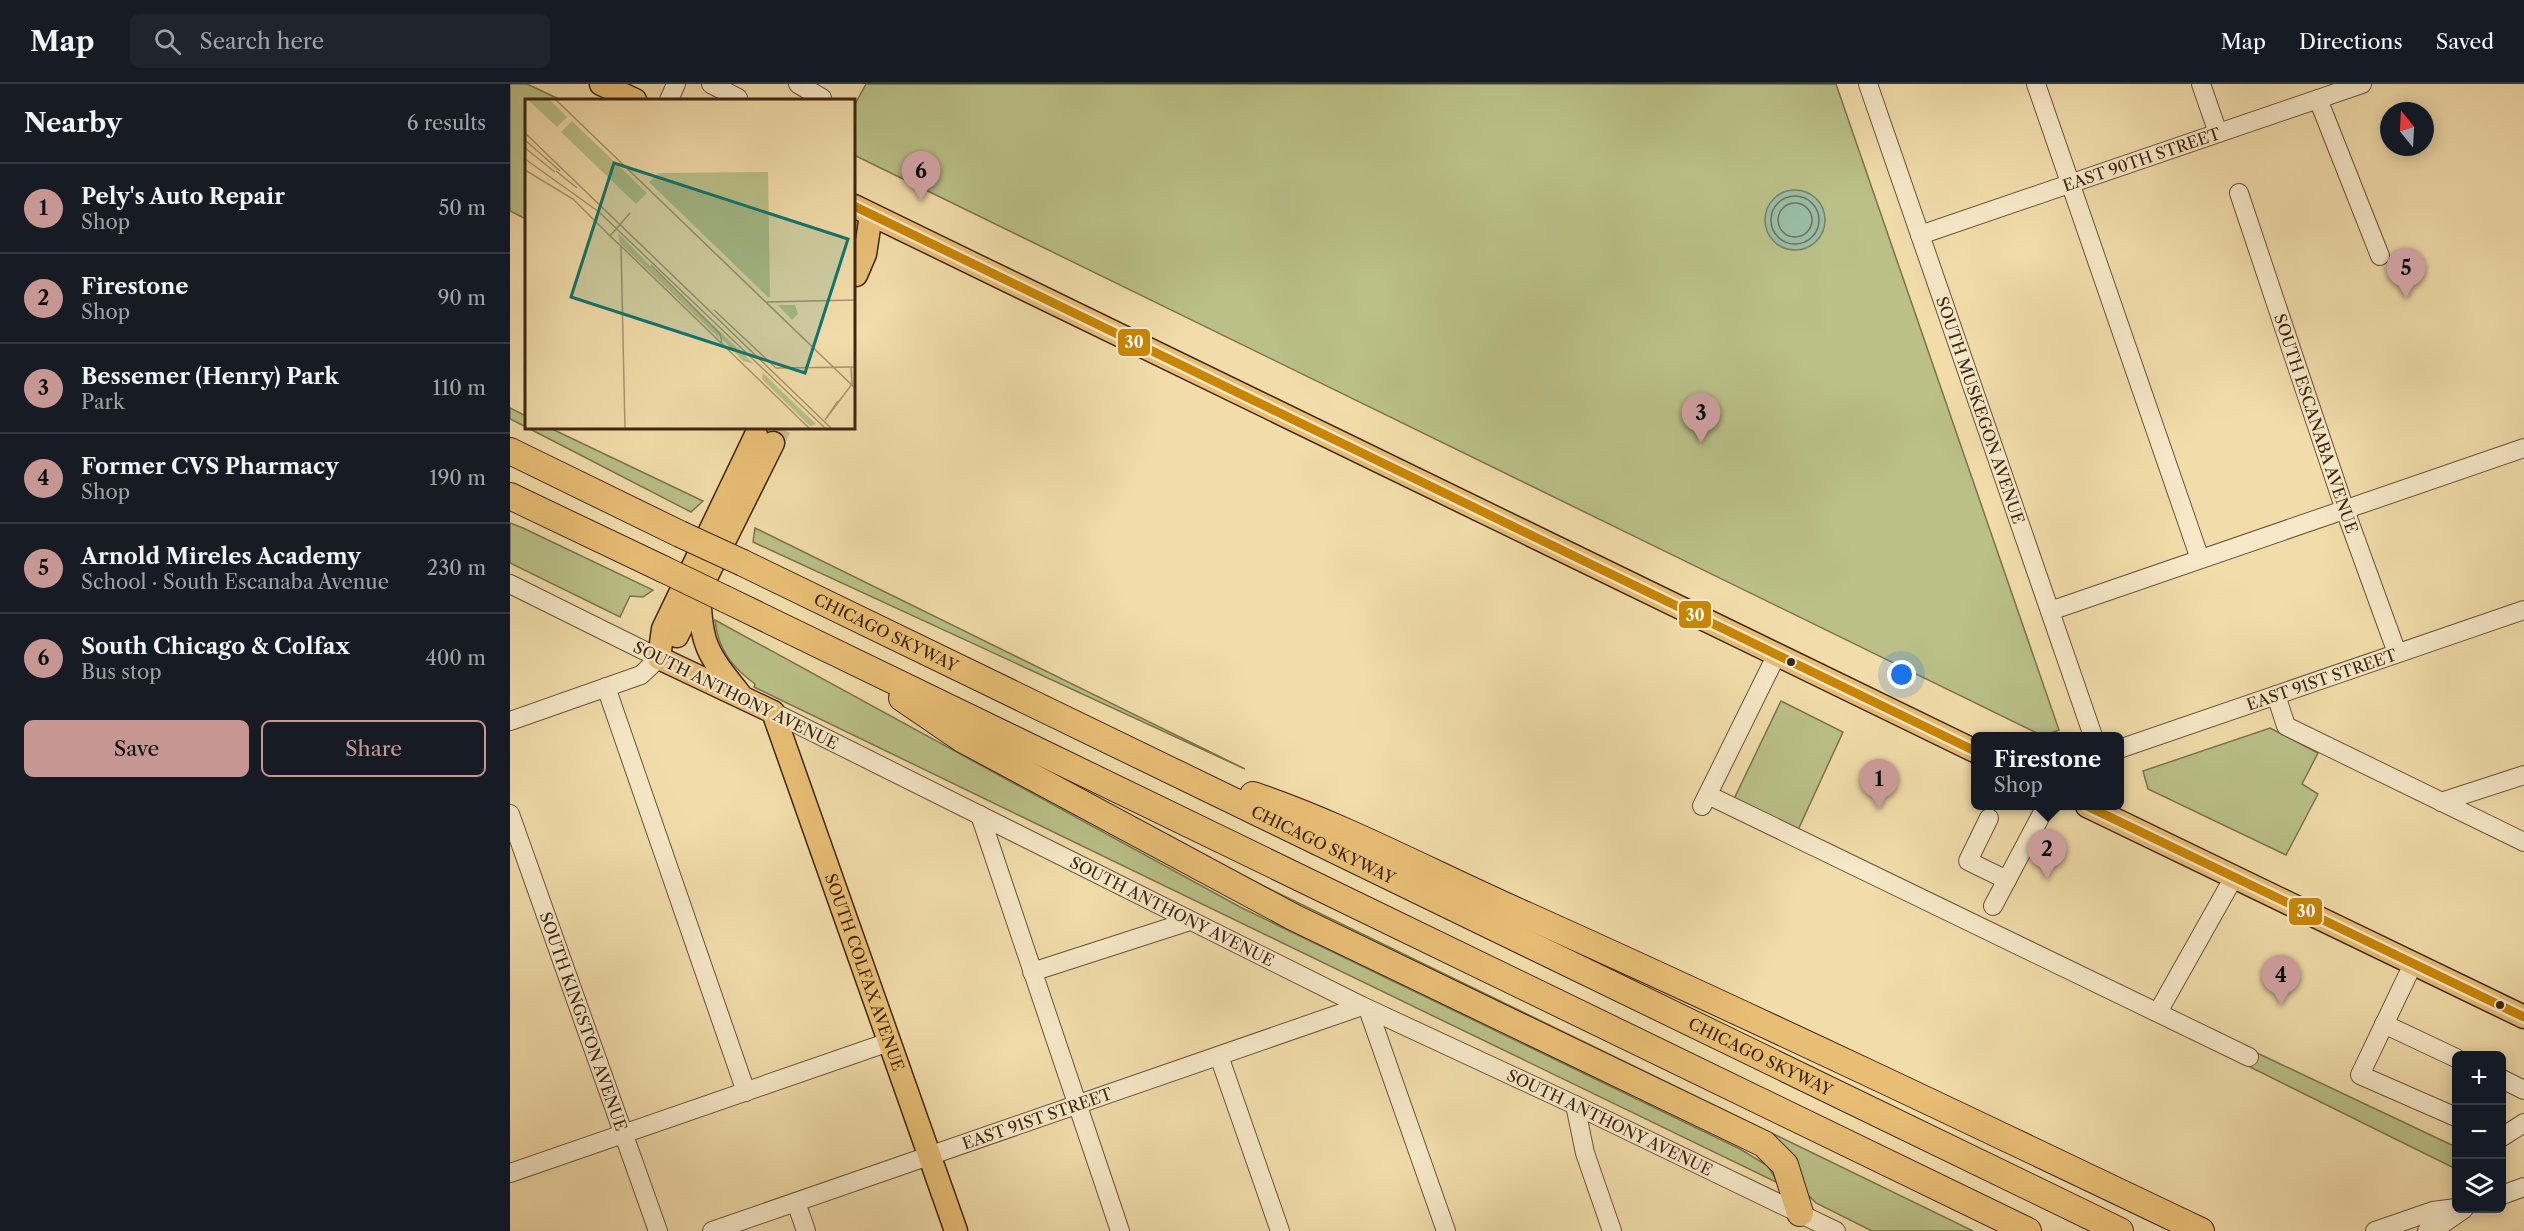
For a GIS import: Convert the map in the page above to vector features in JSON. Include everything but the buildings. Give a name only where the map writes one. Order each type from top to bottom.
[{"type":"highway","name":"CHICAGO SKYWAY","points":[[512,453],[1149,759],[2121,1231]]},
{"type":"highway","points":[[510,496],[2028,1231]]},
{"type":"highway","points":[[832,650],[962,739],[1295,918],[1764,1143],[1785,1165],[1800,1213]]},
{"type":"highway","points":[[1149,759],[1308,813],[1471,891],[1831,1054],[2201,1231]]},
{"type":"main road","points":[[601,84],[633,99]]},
{"type":"main road","points":[[855,234],[862,210]]},
{"type":"main road","points":[[856,275],[866,254],[862,210]]},
{"type":"main road","points":[[862,210],[1971,749]]},
{"type":"main road","points":[[764,439],[699,592],[676,637],[659,658],[663,629],[764,439]]},
{"type":"main road","points":[[699,592],[701,630],[708,653],[744,698]]},
{"type":"main road","name":"SOUTH ANTHONY AVENUE","points":[[659,658],[773,712]]},
{"type":"main road","name":"SOUTH COLFAX AVENUE","points":[[773,712],[956,1231]]},
{"type":"main road","points":[[2104,810],[2120,814],[2234,877],[2524,1017]]},
{"type":"street","points":[[669,99],[676,84]]},
{"type":"street","points":[[711,84],[738,99]]},
{"type":"street","points":[[798,84],[824,94]]},
{"type":"street","name":"SOUTH MUSKEGON AVENUE","points":[[1868,84],[2092,732]]},
{"type":"street","points":[[2036,84],[2200,560]]},
{"type":"street","points":[[2201,84],[2218,133]]},
{"type":"street","name":"EAST 90TH STREET","points":[[1920,235],[2362,84]]},
{"type":"street","points":[[2318,99],[2380,256]]},
{"type":"street","name":"SOUTH ESCANABA AVENUE","points":[[2239,193],[2345,510],[2397,653]]},
{"type":"street","points":[[2050,611],[2524,448]]},
{"type":"street","name":"SOUTH ANTHONY AVENUE","points":[[510,584],[659,658]]},
{"type":"street","name":"EAST 91ST STREET","points":[[2124,747],[2397,653],[2523,614]]},
{"type":"street","points":[[1777,654],[1705,801],[2158,1012],[2249,1057]]},
{"type":"street","points":[[510,721],[641,675],[659,658]]},
{"type":"street","points":[[606,687],[746,1092]]},
{"type":"street","points":[[2276,695],[2286,726],[2524,842]]},
{"type":"street","name":"SOUTH ANTHONY AVENUE","points":[[773,712],[1365,1008],[1575,1105],[1836,1231]]},
{"type":"street","points":[[2441,802],[2524,775]]},
{"type":"street","points":[[1993,906],[2044,810]]},
{"type":"street","name":"SOUTH KINGSTON AVENUE","points":[[510,813],[658,1231]]},
{"type":"street","points":[[980,815],[1120,1231]]},
{"type":"street","points":[[1989,818],[1968,861],[2007,879]]},
{"type":"street","points":[[2158,1012],[2234,877]]},
{"type":"street","points":[[1032,972],[1190,921]]},
{"type":"street","points":[[2414,964],[2360,1075],[2452,1115]]},
{"type":"street","points":[[1365,1008],[1446,1231]]},
{"type":"street","name":"EAST 91ST STREET","points":[[712,1231],[1365,1008]]},
{"type":"street","points":[[2385,1024],[2452,1056]]},
{"type":"street","points":[[510,1173],[889,1042]]},
{"type":"street","points":[[1220,1056],[1280,1231]]},
{"type":"street","points":[[2506,1081],[2524,1090]]},
{"type":"street","points":[[1575,1105],[1585,1153],[1612,1231]]},
{"type":"street","points":[[2506,1134],[2524,1123]]},
{"type":"street","points":[[2506,1194],[2524,1187]]},
{"type":"street","points":[[796,1202],[806,1231]]},
{"type":"street","points":[[2375,1231],[2433,1211],[2452,1209]]},
{"type":"street","points":[[2427,1231],[2438,1227],[2459,1213]]},
{"type":"green space","points":[[510,84],[527,84],[559,99],[525,99],[525,218],[510,211]]},
{"type":"green space","points":[[866,84],[1836,84],[2059,730],[2035,732],[855,155],[855,104]]},
{"type":"green space","points":[[510,408],[525,416],[525,426],[510,419]]},
{"type":"green space","points":[[530,429],[552,429],[703,501],[691,512]]},
{"type":"green space","points":[[510,523],[653,590],[643,597],[630,596],[620,617],[510,563]]},
{"type":"green space","points":[[755,528],[1245,769],[753,542]]},
{"type":"green space","points":[[715,620],[1242,908],[1740,1149],[1768,1166],[1778,1183],[754,687],[755,684],[739,671],[723,649]]},
{"type":"green space","points":[[1781,701],[1843,732],[1798,830],[1733,801]]},
{"type":"green space","points":[[2270,728],[2318,753],[2302,784],[2318,794],[2286,855],[2148,789],[2143,771]]},
{"type":"green space","points":[[1239,874],[1973,1231],[1872,1231],[1816,1203],[1808,1195],[1794,1160],[1238,877]]},
{"type":"green space","points":[[2257,1053],[2452,1145],[2452,1167],[2250,1067]]},
{"type":"water","points":[[1789,190],[1801,190],[1812,195],[1820,203],[1825,220],[1823,232],[1812,245],[1801,250],[1789,250],[1778,245],[1770,237],[1765,226],[1765,214],[1770,203],[1778,195]]},
{"type":"tunnel","points":[[773,443],[780,429]]},
{"type":"transit line","name":"30","points":[[855,206],[1971,749]]},
{"type":"transit line","name":"30","points":[[2095,810],[2524,1017]]},
{"type":"place","name":"South Chicago & Colfax","points":[[921,201]]},
{"type":"place","name":"Arnold Mireles Academy","points":[[2406,298]]},
{"type":"place","name":"Bessemer (Henry) Park","points":[[1701,443]]},
{"type":"place","name":"Pely's Auto Repair","points":[[1879,809]]},
{"type":"place","name":"Firestone","points":[[2047,879]]},
{"type":"place","name":"Former CVS Pharmacy","points":[[2281,1005]]}]
